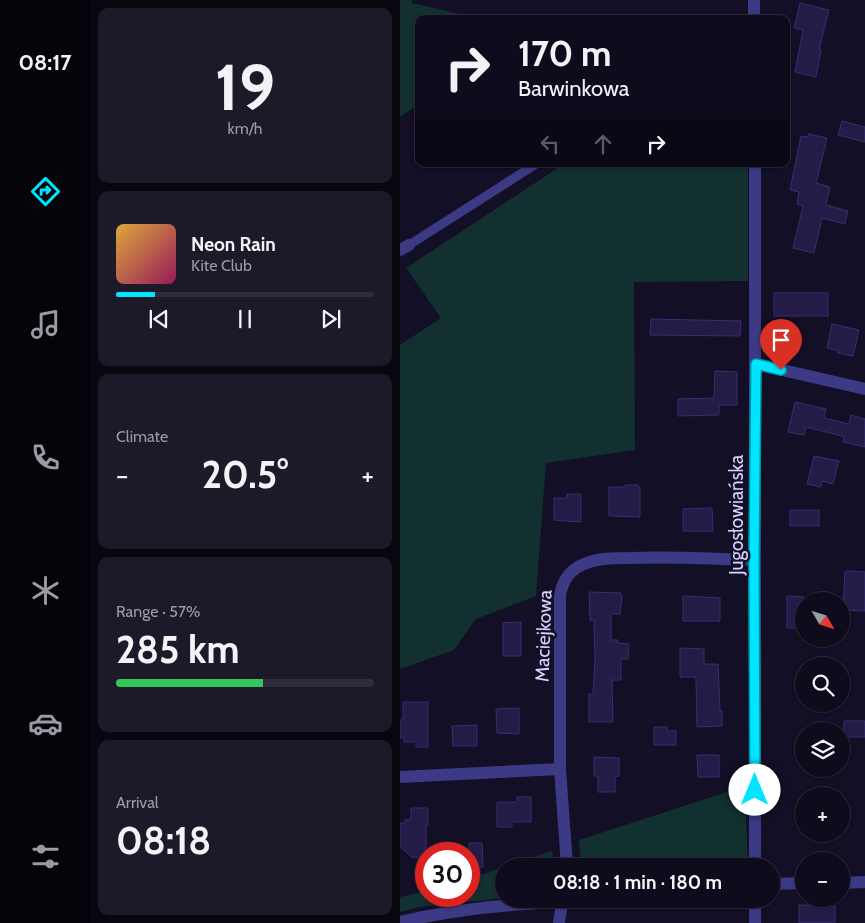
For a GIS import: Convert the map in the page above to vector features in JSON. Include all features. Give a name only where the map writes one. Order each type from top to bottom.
[{"type":"street","points":[[754,0],[754,15]]},
{"type":"street","name":"Jugosłowiańska","points":[[755,167],[755,858]]},
{"type":"street","points":[[756,364],[865,389]]},
{"type":"street","name":"Maciejkowa","points":[[566,858],[560,769],[560,596],[562,585],[571,572],[583,564],[604,558],[661,556],[754,560]]},
{"type":"street","points":[[400,777],[560,769]]},
{"type":"street","points":[[850,882],[865,882]]},
{"type":"street","points":[[780,884],[795,883]]},
{"type":"street","points":[[400,922],[451,912],[495,907]]},
{"type":"street","points":[[559,923],[562,908]]},
{"type":"street","points":[[755,908],[755,923]]},
{"type":"lane","points":[[405,248],[531,167]]},
{"type":"green space","points":[[400,0],[412,0],[412,3],[464,15],[415,15],[415,107],[400,117]]},
{"type":"green space","points":[[559,167],[748,167],[748,281],[634,282],[635,450],[546,463],[536,596],[476,619],[454,650],[400,669],[400,345],[441,318],[406,268]]},
{"type":"green space","points":[[745,788],[748,858],[580,858],[579,840],[733,790]]},
{"type":"green space","points":[[552,851],[554,858],[531,858]]},
{"type":"green space","points":[[495,870],[495,899],[480,901],[480,875]]},
{"type":"green space","points":[[415,894],[415,907],[420,907],[400,912],[400,897]]},
{"type":"building","points":[[800,3],[829,10],[819,50],[821,50],[816,77],[795,72],[803,30],[794,28]]},
{"type":"building","points":[[842,121],[865,127],[865,142],[838,135]]},
{"type":"building","points":[[809,134],[827,138],[816,183],[830,187],[826,205],[848,211],[845,224],[822,218],[814,253],[793,248],[803,206],[797,204],[799,192],[790,190],[801,136],[808,137]]},
{"type":"building","points":[[774,293],[828,293],[828,316],[774,316]]},
{"type":"building","points":[[651,319],[741,321],[740,336],[650,335]]},
{"type":"building","points":[[832,324],[859,330],[853,356],[838,353],[838,351],[827,348]]},
{"type":"building","points":[[715,371],[737,372],[737,405],[719,405],[719,415],[678,416],[678,399],[714,398]]},
{"type":"building","points":[[795,402],[826,409],[824,418],[849,424],[851,415],[865,419],[865,447],[843,442],[844,437],[842,436],[806,427],[804,435],[788,432]]},
{"type":"building","points":[[814,456],[839,461],[833,484],[822,481],[821,487],[807,484]]},
{"type":"building","points":[[625,485],[638,485],[640,487],[640,517],[609,516],[609,487],[625,487]]},
{"type":"building","points":[[567,494],[581,494],[581,522],[554,520],[554,498],[567,498]]},
{"type":"building","points":[[712,508],[713,531],[683,531],[683,509]]},
{"type":"building","points":[[790,510],[819,510],[819,526],[790,526]]},
{"type":"building","points":[[845,571],[865,572],[865,611],[850,610],[850,592],[844,592]]},
{"type":"building","points":[[589,592],[621,593],[622,597],[620,614],[611,614],[611,640],[618,640],[618,643],[629,644],[628,659],[621,659],[621,680],[612,680],[613,722],[589,722],[589,694],[593,694],[595,661],[594,620],[590,620]]},
{"type":"building","points":[[683,596],[720,598],[720,621],[683,621]]},
{"type":"building","points":[[787,596],[795,596],[795,628],[787,628]]},
{"type":"building","points":[[521,622],[521,656],[503,656],[503,623]]},
{"type":"building","points":[[680,648],[704,649],[704,664],[718,664],[722,726],[697,727],[696,677],[680,677]]},
{"type":"building","points":[[403,702],[428,702],[428,747],[416,747],[416,742],[404,742],[404,737],[400,738]]},
{"type":"building","points":[[519,708],[519,734],[497,733],[496,709]]},
{"type":"building","points":[[865,721],[865,737],[850,737],[850,722],[844,722]]},
{"type":"building","points":[[477,725],[477,746],[453,746],[452,726]]},
{"type":"building","points":[[654,727],[667,727],[667,731],[676,731],[676,745],[654,745]]},
{"type":"building","points":[[697,755],[719,755],[719,777],[698,777]]},
{"type":"building","points":[[594,757],[619,758],[619,776],[615,777],[615,792],[598,792],[598,776],[594,776]]},
{"type":"building","points":[[517,797],[531,797],[531,822],[512,822],[512,827],[497,827],[497,802],[517,802]]},
{"type":"building","points":[[411,808],[428,808],[426,842],[415,842],[415,857],[400,847],[400,823],[405,823],[405,820],[411,819]]},
{"type":"building","points":[[480,843],[482,843],[483,867],[480,867]]},
{"type":"building","points":[[799,907],[835,907],[835,923],[799,923]]},
{"type":"route","points":[[755,790],[754,560],[756,364],[781,370]]}]
